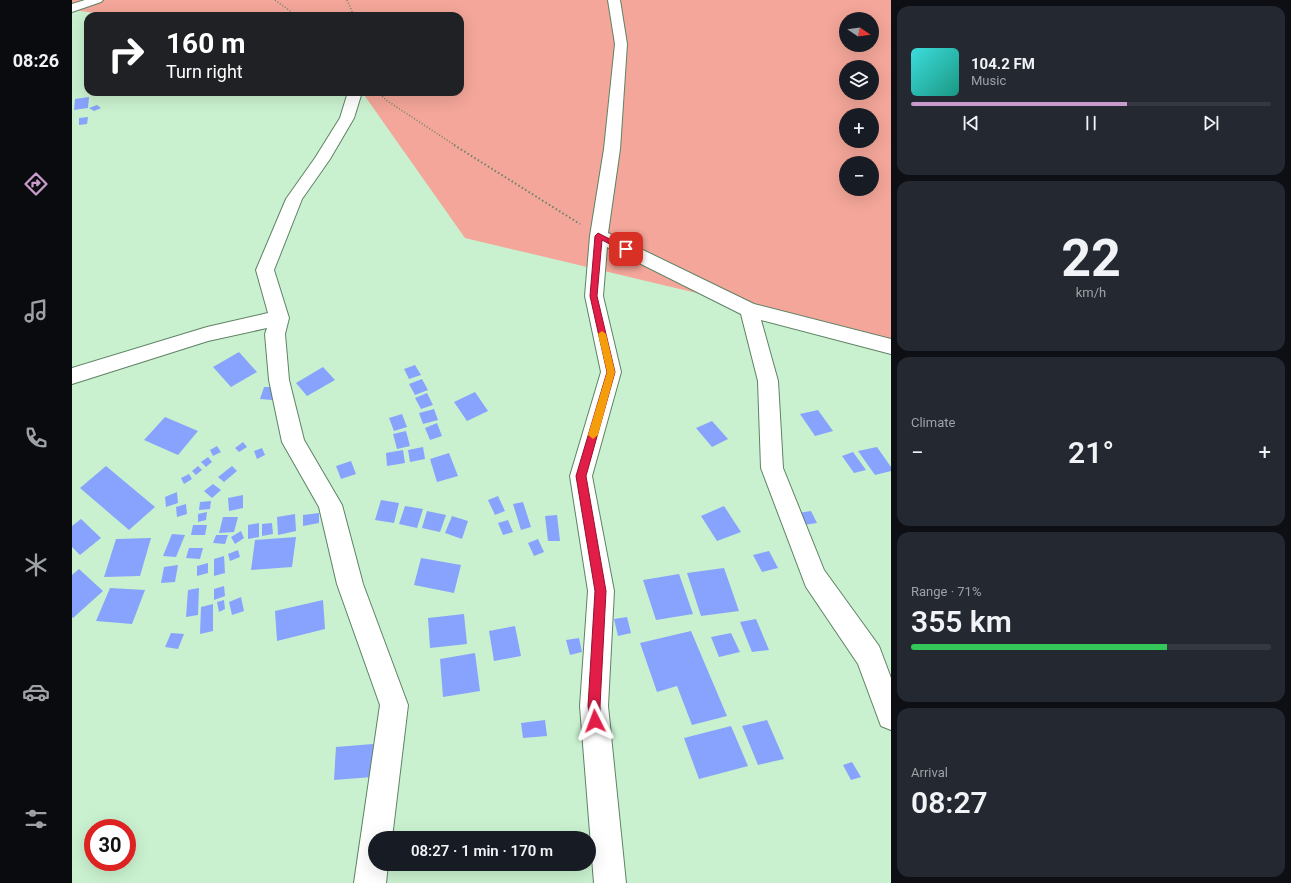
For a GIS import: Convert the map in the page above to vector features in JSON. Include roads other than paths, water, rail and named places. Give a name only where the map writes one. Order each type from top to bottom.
[{"type":"street","points":[[72,8],[97,0]]},
{"type":"street","points":[[610,883],[594,706],[601,591],[581,476],[611,372],[594,296],[598,236],[612,149],[621,44],[614,0]]},
{"type":"street","points":[[354,96],[347,118],[322,159],[294,199],[265,270],[279,318],[275,334],[279,380],[293,442],[330,505],[350,584],[394,705],[377,831]]},
{"type":"street","points":[[598,236],[749,310],[891,347]]},
{"type":"street","points":[[749,310],[768,382],[772,468],[815,578],[869,656],[891,716]]},
{"type":"street","points":[[72,376],[207,334],[279,318]]},
{"type":"street","points":[[370,883],[372,871]]}]
